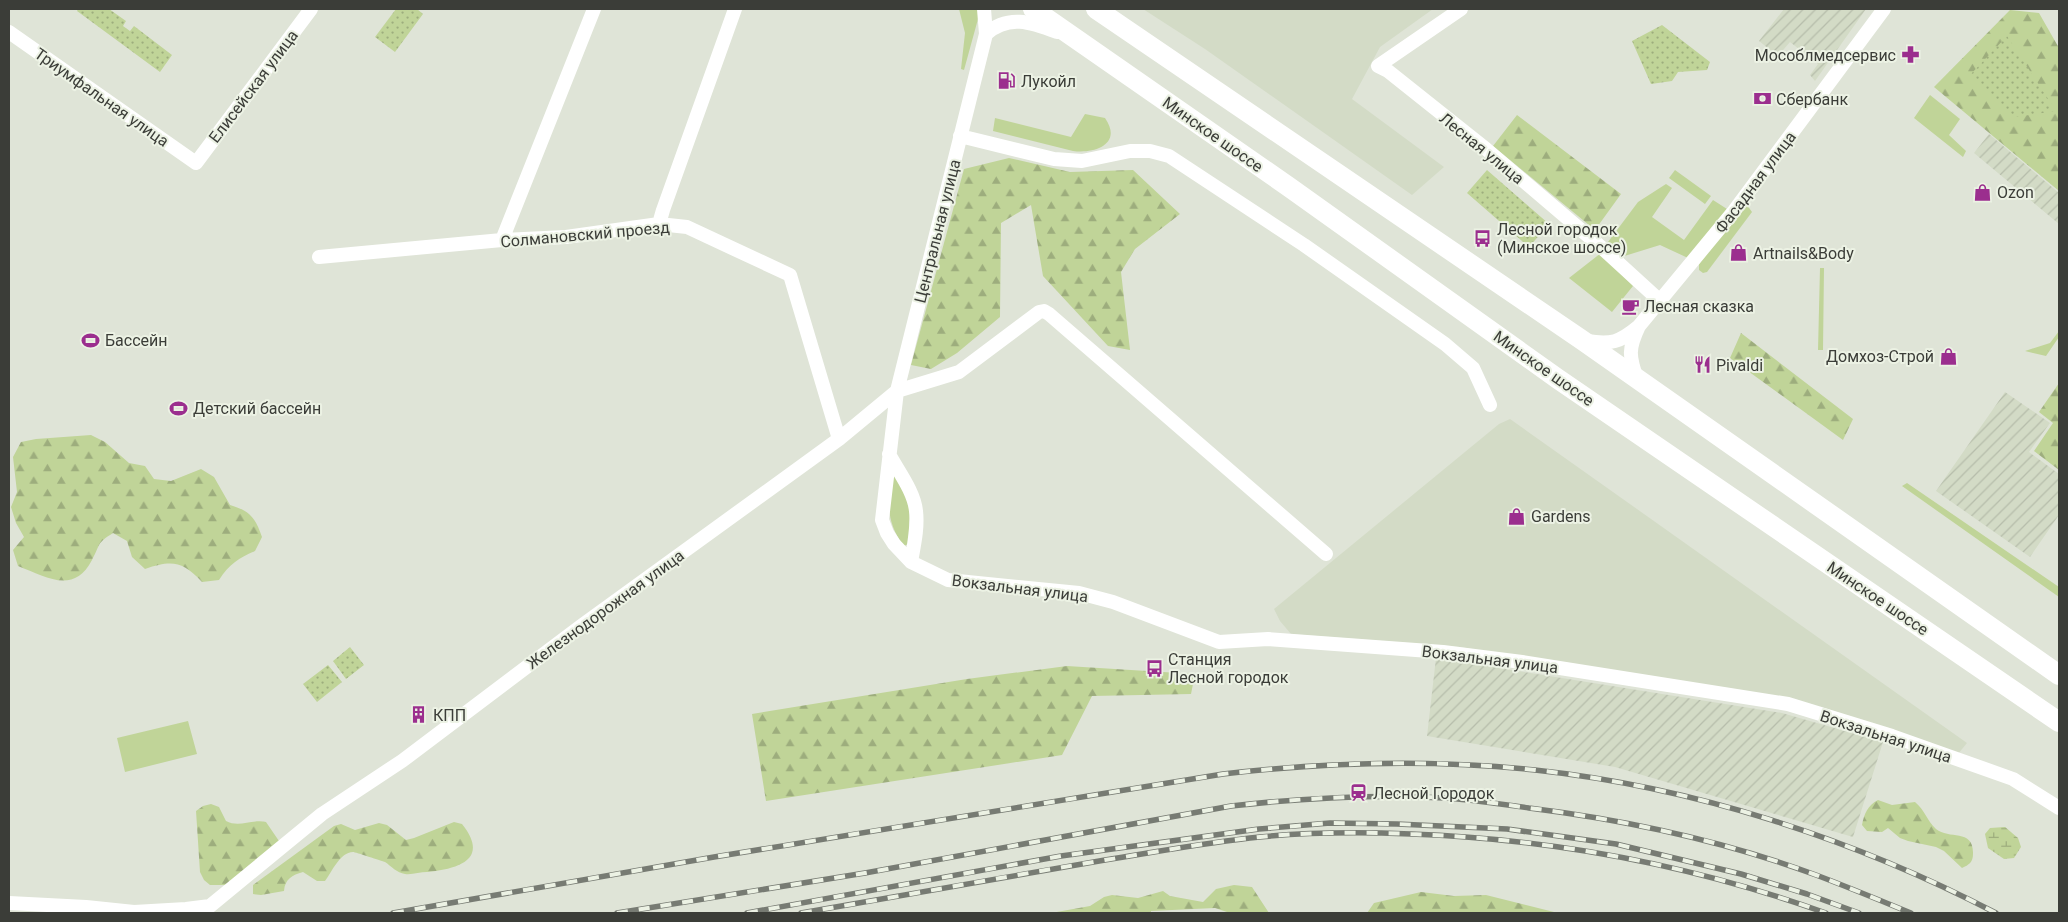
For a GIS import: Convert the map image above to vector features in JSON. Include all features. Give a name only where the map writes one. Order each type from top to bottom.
[{"type":"highway","name":"Минское шоссе","points":[[1033,9],[1289,187],[1558,379],[2059,722]]},
{"type":"highway","points":[[1096,9],[1582,340],[2059,675]]},
{"type":"street","name":"Елисейская улица","points":[[196,163],[311,9]]},
{"type":"street","points":[[502,240],[594,9]]},
{"type":"street","points":[[659,224],[736,9]]},
{"type":"street","name":"Центральная улица","points":[[911,562],[894,544],[882,520],[888,454],[897,391],[986,34],[984,9]]},
{"type":"street","name":"Лесная улица","points":[[1461,9],[1378,66],[1388,71],[1485,148],[1601,247],[1659,300]]},
{"type":"street","name":"Фасадная улица","points":[[1637,379],[1630,357],[1632,340],[1639,326],[1734,212],[1884,9]]},
{"type":"street","points":[[986,34],[994,26],[1005,22],[1024,21],[1080,42]]},
{"type":"street","name":"Триумфальная улица","points":[[9,32],[196,163]]},
{"type":"street","points":[[960,136],[1063,160],[1082,161],[1130,151],[1150,151],[1169,156],[1304,245],[1445,344],[1473,368],[1490,405]]},
{"type":"street","name":"Солмановский проезд","points":[[319,258],[502,240],[566,236],[659,224],[688,227],[790,275],[839,439]]},
{"type":"street","points":[[897,391],[959,372],[1039,312],[1044,311],[1326,554]]},
{"type":"street","name":"Фасадная улица","points":[[1582,340],[1603,344],[1613,342],[1627,336],[1639,326]]},
{"type":"street","name":"Железнодорожная улица","points":[[9,903],[86,907],[134,912],[186,910],[210,906],[322,814],[402,761],[574,632],[839,439],[897,391]]},
{"type":"street","points":[[888,454],[911,492],[916,509],[917,527],[911,562]]},
{"type":"street","name":"Вокзальная улица","points":[[911,562],[948,580],[1079,593],[1113,602],[1219,642],[1268,639],[1443,652],[1522,662],[1788,704],[1892,736],[2013,779],[2059,808]]},
{"type":"shaded area","points":[[1143,9],[1433,9],[1380,47],[1352,99],[1444,167],[1412,195],[1205,49]]},
{"type":"shaded area","points":[[1784,9],[1866,9],[1815,81],[1810,75],[1818,64],[1790,42],[1778,56],[1759,41]]},
{"type":"shaded area","points":[[1989,134],[2059,193],[2059,224],[1974,153]]},
{"type":"shaded area","points":[[2005,392],[2050,423],[2029,452],[2059,474],[2059,515],[2030,557],[1936,491]]},
{"type":"shaded area","name":"Gardens","points":[[1510,419],[1967,743],[1958,754],[1783,697],[1642,677],[1460,647],[1291,634],[1280,621],[1274,609],[1499,424]]},
{"type":"shaded area","points":[[1436,658],[1782,713],[1883,742],[1853,837],[1615,767],[1427,736]]},
{"type":"green space","points":[[78,9],[109,9],[126,21],[123,26],[130,31],[134,26],[172,55],[160,72],[77,11]]},
{"type":"green space","points":[[396,9],[417,9],[423,14],[395,52],[375,37]]},
{"type":"green space","points":[[959,9],[979,9],[964,70],[961,69],[965,33]]},
{"type":"green space","points":[[2010,10],[2039,13],[2059,48],[2059,191],[1934,87]]},
{"type":"green space","points":[[1662,25],[1710,62],[1707,70],[1678,72],[1672,81],[1651,84],[1632,41]]},
{"type":"green space","points":[[2007,36],[2056,111],[2015,117],[1970,75]]},
{"type":"green space","points":[[1930,95],[1960,119],[1949,135],[1966,151],[1963,157],[1914,118]]},
{"type":"green space","points":[[1085,114],[1105,118],[1110,127],[1111,135],[1109,141],[1098,149],[1081,152],[1073,151],[993,131],[995,118],[1071,137]]},
{"type":"green space","points":[[1517,115],[1621,194],[1595,230],[1493,146]]},
{"type":"green space","points":[[1009,158],[1070,172],[1133,170],[1180,214],[1135,249],[1121,272],[1130,350],[1108,346],[1043,276],[1031,205],[1001,223],[1000,317],[957,353],[931,369],[911,365],[964,169]]},
{"type":"green space","points":[[1487,170],[1549,224],[1529,247],[1467,193]]},
{"type":"green space","points":[[1675,170],[1711,196],[1705,204],[1669,178]]},
{"type":"green space","points":[[1666,184],[1672,188],[1652,217],[1684,240],[1713,200],[1727,209],[1688,258],[1660,245],[1618,258],[1605,246],[1638,202]]},
{"type":"green space","points":[[1747,205],[1752,212],[1707,272],[1703,273],[1699,270],[1699,264],[1742,207]]},
{"type":"green space","points":[[1601,253],[1633,286],[1612,312],[1569,278]]},
{"type":"green space","points":[[1820,268],[1824,268],[1823,350],[1818,350]]},
{"type":"green space","points":[[2059,331],[2059,337],[2046,356],[2025,351],[2050,343]]},
{"type":"green space","points":[[1741,333],[1853,419],[1843,440],[1730,358]]},
{"type":"green space","points":[[2059,383],[2059,470],[2034,451],[2053,423],[2039,412]]},
{"type":"green space","points":[[91,435],[105,442],[129,463],[145,466],[154,479],[171,481],[201,469],[214,477],[230,505],[247,512],[257,524],[262,537],[255,551],[235,562],[219,580],[202,582],[188,570],[176,564],[162,564],[145,569],[132,557],[127,541],[113,533],[101,542],[85,571],[77,577],[59,580],[39,575],[18,566],[13,550],[24,537],[16,523],[11,507],[17,492],[13,457],[21,442]]},
{"type":"green space","points":[[892,472],[896,473],[911,504],[908,544],[904,546],[894,528],[889,511]]},
{"type":"green space","points":[[1907,483],[2059,587],[2059,597],[1902,486]]},
{"type":"green space","points":[[350,647],[364,665],[346,679],[333,661]]},
{"type":"green space","points":[[328,665],[342,682],[317,702],[303,684]]},
{"type":"green space","points":[[1067,666],[1195,674],[1191,694],[1092,696],[1062,755],[766,801],[752,714],[967,679]]},
{"type":"green space","points":[[188,721],[197,754],[125,772],[117,738]]},
{"type":"green space","points":[[1878,800],[1892,805],[1915,802],[1936,829],[1947,834],[1960,836],[1969,841],[1972,846],[1973,857],[1969,864],[1962,868],[1944,851],[1936,847],[1900,838],[1888,828],[1882,832],[1867,831],[1862,825],[1864,817],[1869,807]]},
{"type":"green space","points":[[211,804],[219,807],[226,821],[231,823],[266,822],[279,841],[226,885],[210,885],[204,880],[200,872],[196,811],[203,806]]},
{"type":"green space","points":[[454,822],[462,824],[470,836],[473,846],[472,854],[460,865],[439,871],[405,874],[397,871],[385,862],[353,852],[344,855],[340,859],[325,881],[317,881],[303,872],[290,878],[286,883],[284,891],[261,895],[253,894],[253,885],[334,826],[341,824],[355,830],[379,823],[387,825],[406,840]]},
{"type":"green space","points":[[2005,827],[2018,838],[2021,847],[2014,858],[2004,859],[1988,848],[1985,834],[1990,828]]},
{"type":"green space","points":[[1234,885],[1252,887],[1269,913],[1230,913],[1215,908],[1151,911],[1151,913],[1051,913],[1090,906],[1104,897],[1112,895],[1138,898],[1163,891],[1170,896],[1203,902],[1216,889]]},
{"type":"green space","points":[[1421,892],[1454,896],[1486,895],[1558,913],[1367,913],[1374,903]]},
{"type":"railway","points":[[393,913],[714,857],[1223,774],[1379,763],[1457,764],[1535,770],[1595,778],[1713,803],[1772,820],[1830,840],[1942,886],[1996,913]]},
{"type":"railway","points":[[617,913],[865,873],[1231,806],[1312,799],[1392,796],[1488,802],[1602,819],[1674,833],[1781,863],[1911,913]]},
{"type":"railway","points":[[747,913],[1061,856],[1259,829],[1330,823],[1507,829],[1616,844],[1741,874],[1807,894],[1859,913]]},
{"type":"railway","points":[[801,913],[1202,844],[1279,835],[1317,833],[1411,834],[1464,837],[1517,842],[1622,857],[1725,881],[1826,913]]},
{"type":"place","name":"Мособлмедсервис","points":[[1910,55]]},
{"type":"place","name":"Лукойл","points":[[1007,81]]},
{"type":"place","name":"Сбербанк","points":[[1762,99]]},
{"type":"place","name":"Ozon","points":[[1983,192]]},
{"type":"place","name":"Лесной городок (Минское шоссе)","points":[[1483,238]]},
{"type":"place","name":"Artnails&Body","points":[[1739,253]]},
{"type":"place","name":"Лесная сказка","points":[[1630,306]]},
{"type":"place","name":"Бассейн","points":[[91,340]]},
{"type":"place","name":"Домхоз-Строй","points":[[1948,356]]},
{"type":"place","name":"Pivaldi","points":[[1702,365]]},
{"type":"place","name":"Детский бассейн","points":[[179,408]]},
{"type":"place","name":"Gardens","points":[[1517,516]]},
{"type":"place","name":"Станция Лесной городок","points":[[1154,668]]},
{"type":"place","name":"КПП","points":[[419,715]]},
{"type":"place","name":"Лесной Городок","points":[[1359,793]]}]
